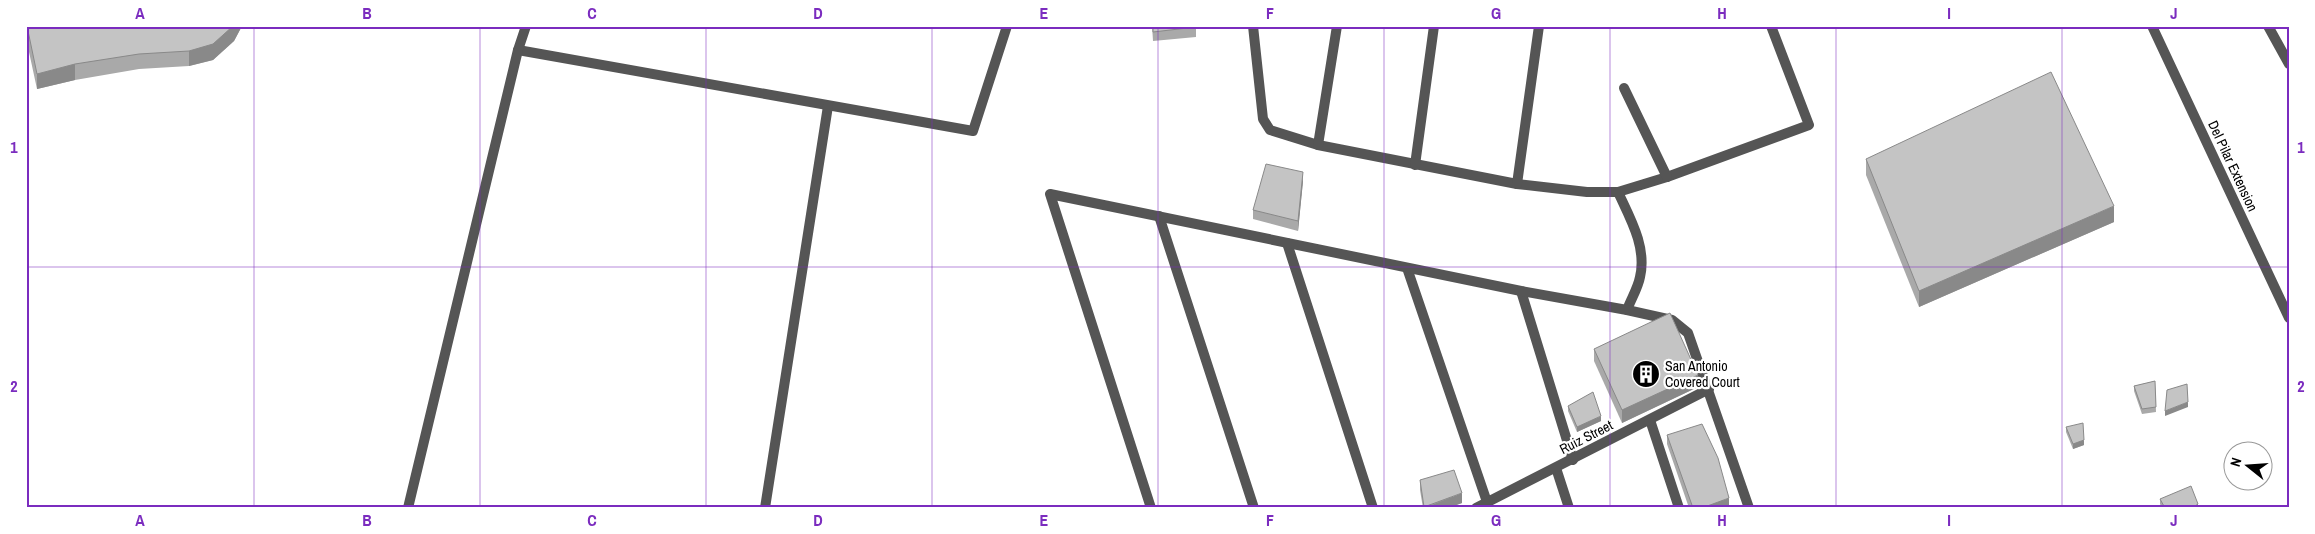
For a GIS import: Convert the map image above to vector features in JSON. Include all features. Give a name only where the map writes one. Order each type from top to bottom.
[{"type":"street","points":[[408,508],[518,50],[526,26]]},
{"type":"street","points":[[518,50],[973,131],[1007,26]]},
{"type":"street","points":[[1253,26],[1262,119],[1270,130],[1318,145],[1415,165],[1517,184],[1587,192],[1618,192],[1667,177],[1809,125],[1771,26]]},
{"type":"street","points":[[1318,145],[1337,26]]},
{"type":"street","points":[[1415,165],[1434,26]]},
{"type":"street","points":[[1517,184],[1539,26]]},
{"type":"street","name":"Del Pilar Extension","points":[[2152,26],[2289,318]]},
{"type":"street","points":[[2268,26],[2289,64]]},
{"type":"street","points":[[1624,88],[1667,177]]},
{"type":"street","points":[[765,508],[828,106]]},
{"type":"street","points":[[1618,192],[1635,230],[1642,259],[1640,278],[1627,310]]},
{"type":"street","points":[[1151,508],[1050,194],[1407,268],[1672,320],[1688,333],[1749,508]]},
{"type":"street","points":[[1159,216],[1254,508]]},
{"type":"street","points":[[1286,242],[1373,508]]},
{"type":"street","points":[[1407,268],[1487,502]]},
{"type":"street","points":[[1521,291],[1573,460]]},
{"type":"street","name":"Ruiz Street","points":[[1476,508],[1709,389]]},
{"type":"street","points":[[1650,420],[1679,508]]},
{"type":"street","points":[[1556,468],[1569,508]]},
{"type":"building","points":[[27,26],[233,26],[213,44],[189,51],[139,54],[75,64],[37,74]]},
{"type":"building","points":[[1153,26],[1196,26],[1196,27],[1153,32]]},
{"type":"building","points":[[2051,72],[2114,206],[1919,291],[1866,159]]},
{"type":"building","points":[[1266,164],[1303,172],[1298,221],[1253,210]]},
{"type":"building","name":"San Antonio Covered Court","points":[[1670,313],[1698,375],[1622,410],[1594,349]]},
{"type":"building","points":[[2155,381],[2156,407],[2142,409],[2134,386]]},
{"type":"building","points":[[2187,384],[2188,402],[2165,411],[2167,390]]},
{"type":"building","points":[[1593,392],[1601,416],[1577,427],[1568,406]]},
{"type":"building","points":[[2083,423],[2084,440],[2073,444],[2066,427]]},
{"type":"building","points":[[1702,424],[1718,458],[1729,498],[1702,508],[1693,508],[1667,435]]},
{"type":"building","points":[[1454,470],[1462,493],[1424,507],[1420,480]]},
{"type":"building","points":[[2191,486],[2198,504],[2192,508],[2165,508],[2160,499]]},
{"type":"place","name":"San Antonio Covered Court","points":[[1646,374]]}]
